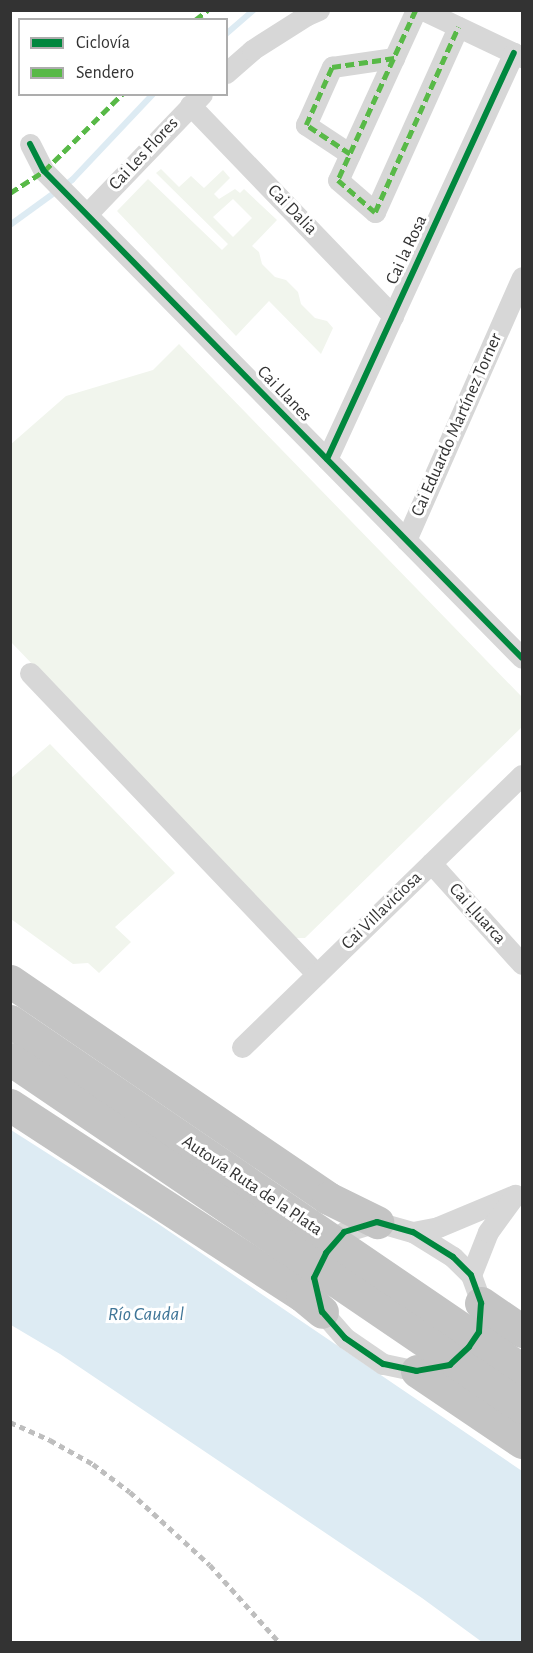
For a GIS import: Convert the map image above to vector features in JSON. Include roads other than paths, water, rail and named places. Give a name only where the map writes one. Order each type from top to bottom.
[{"type":"highway","points":[[10,981],[328,1198],[377,1222]]},
{"type":"highway","name":"Autovía Ruta de la Plata","points":[[10,1022],[522,1370]]},
{"type":"highway","name":"Autovía Ruta de la Plata","points":[[10,1059],[522,1407]]},
{"type":"highway","points":[[10,1105],[302,1295],[322,1312]]},
{"type":"highway","points":[[476,1289],[522,1331]]},
{"type":"highway","points":[[417,1371],[522,1443]]},
{"type":"street","points":[[228,71],[252,50],[307,15],[319,10]]},
{"type":"street","points":[[416,10],[338,180],[375,212],[461,28]]},
{"type":"street","points":[[423,10],[518,55]]},
{"type":"street","name":"Cai la Rosa","points":[[327,459],[518,55]]},
{"type":"street","points":[[350,154],[306,125],[332,67],[394,58]]},
{"type":"street","name":"Cai Dalia","points":[[196,100],[393,316]]},
{"type":"street","name":"Cai Les Flores","points":[[87,214],[196,100]]},
{"type":"street","name":"Cai Llanes","points":[[30,144],[44,171],[522,658]]},
{"type":"street","name":"Cai Eduardo Martínez Torner","points":[[406,540],[522,277]]},
{"type":"street","points":[[30,673],[317,974]]},
{"type":"street","name":"Cai Villaviciosa","points":[[242,1047],[522,775]]},
{"type":"street","name":"Cai Ḷḷuarca","points":[[431,863],[522,964]]},
{"type":"street","points":[[413,1232],[438,1227],[519,1191]]},
{"type":"street","points":[[476,1289],[453,1257],[413,1232],[377,1222],[344,1232],[326,1252],[314,1278],[322,1312],[345,1338],[374,1359],[383,1364],[417,1371],[450,1365],[469,1347],[479,1332],[476,1289],[488,1232],[519,1191]]},
{"type":"water","name":"Río Caudal","points":[[11,1130],[157,1223],[522,1471],[522,1642],[482,1642],[422,1598],[60,1354],[11,1325]]},
{"type":"waterway","points":[[228,32],[254,10]]},
{"type":"waterway","points":[[10,225],[72,180],[151,96]]},
{"type":"railway","points":[[10,1422],[50,1440],[93,1464],[130,1492],[210,1565],[279,1642]]}]
